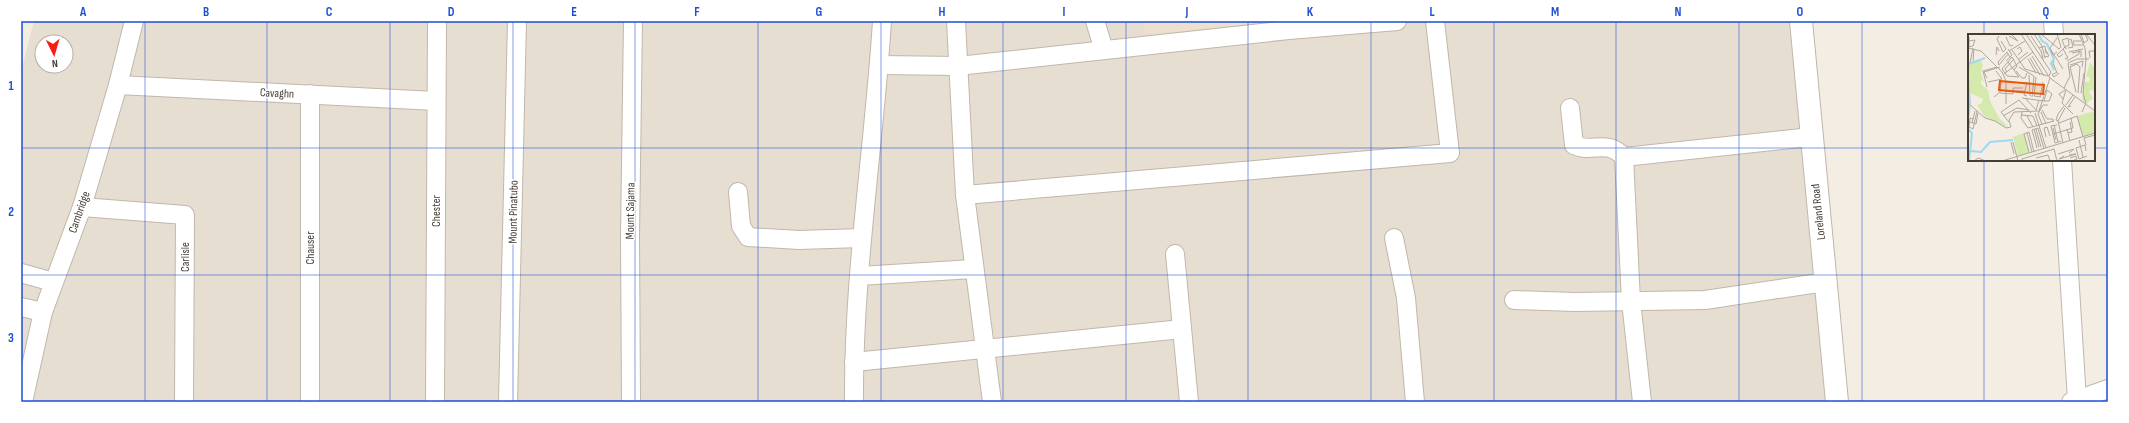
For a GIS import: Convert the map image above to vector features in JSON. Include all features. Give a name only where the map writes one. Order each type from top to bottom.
[{"type":"street","name":"Cambridge","points":[[23,402],[42,312],[82,207],[118,86],[134,21]]},
{"type":"street","name":"Chester","points":[[435,402],[437,21]]},
{"type":"street","name":"Mount Pinatubo","points":[[508,402],[517,21]]},
{"type":"street","name":"Mount Sajama","points":[[631,402],[630,251],[633,21]]},
{"type":"street","points":[[854,402],[854,362],[859,276],[882,21]]},
{"type":"street","points":[[956,21],[965,195],[973,269],[992,402]]},
{"type":"street","points":[[1095,21],[1104,50]]},
{"type":"street","points":[[879,65],[958,66],[1104,50],[1289,26],[1397,21]]},
{"type":"street","points":[[965,195],[1450,153],[1435,21]]},
{"type":"street","name":"Loreland Road","points":[[1801,21],[1836,402]]},
{"type":"street","points":[[2053,21],[2054,34]]},
{"type":"street","name":"Cavaghn","points":[[118,86],[436,100]]},
{"type":"street","name":"Chauser","points":[[310,94],[310,402]]},
{"type":"street","points":[[1570,108],[1574,145],[1580,147],[1614,148],[1624,157],[1631,301],[1642,402]]},
{"type":"street","points":[[1624,157],[1811,137]]},
{"type":"street","points":[[2062,161],[2074,401],[2108,389]]},
{"type":"street","points":[[738,192],[741,226],[748,237],[799,240],[862,238]]},
{"type":"street","name":"Carlisle","points":[[82,207],[185,215],[184,402]]},
{"type":"street","points":[[1394,238],[1406,298],[1415,402]]},
{"type":"street","points":[[1175,254],[1189,402]]},
{"type":"street","points":[[859,276],[973,269]]},
{"type":"street","points":[[21,273],[53,282]]},
{"type":"street","points":[[1514,300],[1704,300],[1825,282]]},
{"type":"street","points":[[21,307],[42,312]]},
{"type":"street","points":[[854,362],[1182,330]]},
{"type":"shaded area","points":[[34,21],[1795,21],[1826,402],[21,402],[21,72]]},
{"type":"shaded area","points":[[1143,21],[1280,21],[1145,34]]}]
